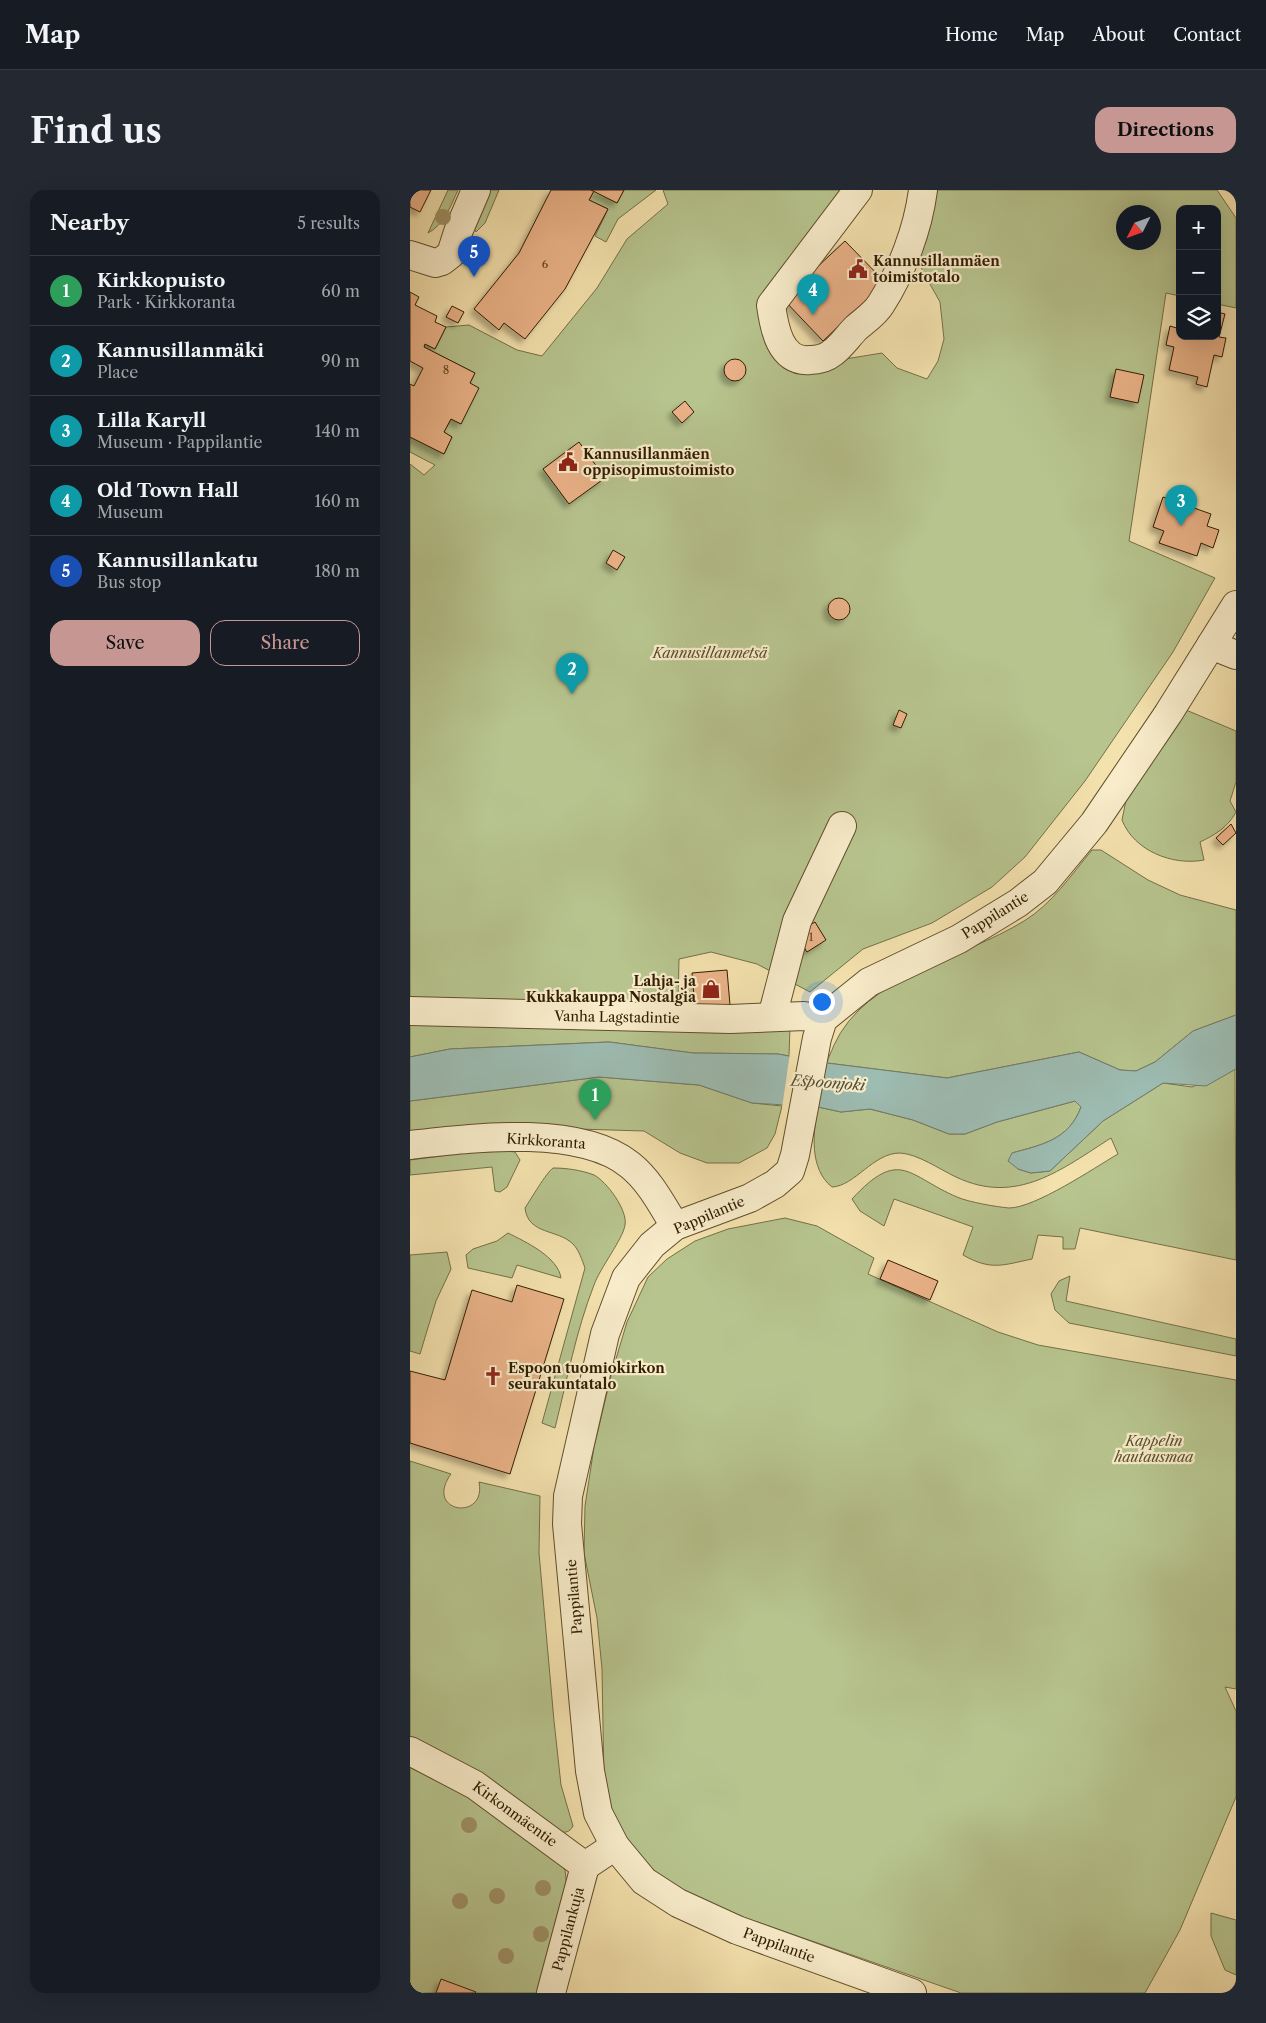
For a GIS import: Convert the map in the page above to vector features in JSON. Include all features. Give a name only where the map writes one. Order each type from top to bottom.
[{"type":"street","points":[[410,255],[435,263],[442,261],[451,254],[476,190]]},
{"type":"street","points":[[858,190],[771,305],[777,334],[785,351],[794,358],[804,361],[818,360],[832,353],[880,306],[913,232],[923,190]]},
{"type":"street","name":"Pappilantie","points":[[912,1993],[737,1930],[678,1903],[644,1881],[614,1846],[598,1813],[590,1771],[568,1524],[568,1496],[605,1334],[626,1278],[652,1245],[675,1226],[750,1198],[775,1184],[790,1171],[795,1155],[820,1029],[869,982],[958,939],[1018,904],[1045,882],[1094,823],[1168,714],[1236,605]]},
{"type":"street","points":[[1211,645],[1236,655]]},
{"type":"street","points":[[772,1017],[796,920],[842,826]]},
{"type":"street","name":"Vanha Lagstadintie","points":[[410,1011],[730,1019],[804,1016],[820,1029]]},
{"type":"street","name":"Kirkkoranta","points":[[410,1145],[486,1138],[535,1138],[587,1143],[614,1153],[645,1179],[675,1226]]},
{"type":"street","name":"Kirkonmäentie","points":[[410,1751],[475,1785],[585,1866]]},
{"type":"street","points":[[585,1866],[614,1846]]},
{"type":"street","name":"Pappilankuja","points":[[551,1993],[585,1866]]},
{"type":"green space","points":[[448,190],[458,190],[443,220],[428,233]]},
{"type":"green space","points":[[489,190],[499,190],[485,223],[476,232],[473,227]]},
{"type":"green space","points":[[624,190],[656,190],[618,219],[606,242],[595,236],[608,209],[589,200],[594,191],[617,203]]},
{"type":"green space","name":"Kannusillanmetsä","points":[[663,190],[848,190],[770,297],[796,367],[882,353],[897,368],[927,379],[938,361],[944,339],[940,302],[922,270],[916,234],[928,190],[1217,190],[1236,218],[1236,308],[1221,305],[1221,205],[1176,205],[1176,295],[1166,293],[1129,541],[1215,578],[1173,652],[1085,781],[1025,857],[992,887],[932,923],[863,949],[810,992],[757,964],[711,952],[679,959],[678,1006],[410,1002],[410,464],[424,475],[435,465],[410,452],[410,437],[444,454],[452,437],[444,432],[451,419],[461,424],[470,383],[475,373],[424,347],[425,344],[435,349],[446,327],[469,325],[517,350],[542,356],[597,288],[627,239],[668,204]]},
{"type":"green space","points":[[1186,710],[1236,731],[1236,782],[1230,801],[1236,812],[1221,830],[1200,842],[1204,860],[1180,861],[1156,854],[1145,848],[1128,831],[1122,820],[1126,800]]},
{"type":"green space","points":[[1092,850],[1101,850],[1148,880],[1180,895],[1236,910],[1236,1015],[1193,1031],[1155,1062],[1136,1071],[1120,1070],[1079,1052],[947,1078],[827,1063],[834,1045],[849,1021],[869,1001],[892,985],[918,971],[1000,934],[1024,921],[1052,898]]},
{"type":"green space","points":[[410,1021],[790,1027],[789,1056],[778,1054],[693,1053],[609,1042],[450,1049],[410,1057]]},
{"type":"green space","points":[[1235,1069],[1236,1260],[1080,1228],[1075,1249],[1063,1249],[1063,1237],[1038,1235],[1032,1259],[1005,1265],[989,1265],[963,1255],[973,1227],[894,1199],[884,1226],[860,1211],[852,1199],[868,1183],[882,1174],[893,1170],[915,1175],[940,1189],[968,1201],[1009,1208],[1020,1206],[1049,1195],[1118,1154],[1111,1138],[1057,1172],[1019,1186],[999,1188],[978,1185],[956,1177],[921,1159],[900,1153],[890,1154],[881,1158],[849,1181],[832,1187],[819,1170],[816,1160],[814,1139],[818,1107],[841,1112],[870,1109],[913,1120],[949,1134],[965,1134],[997,1122],[1075,1101],[1081,1107],[1076,1118],[1062,1134],[1043,1144],[1012,1153],[1018,1169],[1031,1173],[1050,1171],[1103,1121],[1163,1083],[1192,1087]]},
{"type":"green space","points":[[599,1077],[699,1085],[752,1103],[782,1106],[775,1134],[767,1148],[739,1163],[707,1163],[680,1153],[644,1131],[544,1128],[410,1132],[410,1101]]},
{"type":"green space","points":[[515,1152],[520,1160],[507,1187],[500,1192],[495,1191],[492,1167],[410,1175],[410,1160],[464,1153]]},
{"type":"green space","points":[[553,1168],[579,1171],[599,1178],[620,1204],[625,1219],[623,1231],[597,1278],[588,1302],[572,1356],[555,1428],[542,1423],[585,1268],[579,1252],[573,1244],[567,1239],[538,1227],[527,1217],[525,1208]]},
{"type":"green space","name":"Kappelin hautausmaa","points":[[785,1218],[817,1226],[874,1258],[868,1274],[998,1332],[1038,1345],[1236,1380],[1236,1689],[1225,1687],[1236,1711],[1236,1797],[1180,1930],[1145,1993],[961,1993],[700,1902],[669,1886],[629,1844],[615,1823],[604,1782],[602,1669],[597,1618],[584,1553],[585,1506],[594,1447],[612,1372],[627,1322],[648,1277],[667,1259],[695,1241],[728,1229]]},
{"type":"green space","points":[[508,1233],[548,1257],[559,1270],[561,1278],[517,1265],[512,1278],[468,1268],[466,1255],[473,1249],[497,1241]]},
{"type":"green space","points":[[447,1252],[451,1269],[436,1301],[420,1354],[410,1351],[410,1255]]},
{"type":"green space","points":[[1070,1276],[1066,1301],[1236,1339],[1236,1356],[1069,1323],[1055,1310],[1051,1294],[1059,1281]]},
{"type":"green space","points":[[410,1461],[451,1474],[444,1487],[445,1497],[450,1504],[458,1508],[474,1503],[479,1495],[479,1482],[540,1496],[539,1553],[561,1785],[573,1826],[568,1831],[557,1831],[410,1740]]},
{"type":"green space","points":[[410,1761],[450,1780],[553,1852],[565,1870],[567,1887],[542,1993],[410,1993]]},
{"type":"green space","points":[[1211,1913],[1236,1920],[1236,1975],[1225,1970],[1211,1936]]},
{"type":"water","name":"Espoonjoki","points":[[1236,1015],[1236,1069],[1206,1086],[1163,1083],[1103,1121],[1050,1171],[1031,1173],[1018,1169],[1008,1161],[1012,1153],[1043,1144],[1062,1134],[1076,1118],[1081,1107],[1075,1101],[997,1122],[965,1134],[949,1134],[913,1120],[870,1109],[841,1112],[818,1107],[752,1103],[699,1085],[599,1077],[410,1101],[410,1057],[450,1049],[609,1042],[693,1053],[778,1054],[827,1063],[947,1078],[1079,1052],[1120,1070],[1136,1071],[1155,1062],[1193,1031]]},
{"type":"pier","points":[[790,1053],[828,1060],[817,1110],[782,1108]]},
{"type":"building","points":[[410,190],[431,190],[420,212],[410,207]]},
{"type":"building","points":[[551,190],[594,191],[589,200],[608,209],[565,289],[525,339],[504,323],[499,330],[474,309],[519,253]]},
{"type":"building","points":[[591,190],[624,190],[617,203]]},
{"type":"building","points":[[845,241],[885,282],[823,341],[783,299]]},
{"type":"building","points":[[410,292],[419,297],[415,305],[437,316],[435,322],[446,327],[435,349],[425,344],[424,347],[475,373],[470,383],[479,388],[461,424],[451,419],[444,432],[452,437],[444,454],[410,437],[410,384],[414,386],[423,368],[410,361]]},
{"type":"building","points":[[452,306],[464,312],[458,323],[446,317]]},
{"type":"building","points":[[1221,313],[1225,314],[1221,329]]},
{"type":"building","points":[[1170,326],[1176,328],[1176,340],[1221,340],[1221,337],[1226,338],[1222,357],[1214,355],[1207,387],[1196,384],[1198,377],[1169,370],[1174,347],[1166,345]]},
{"type":"building","points":[[735,359],[743,362],[746,370],[743,378],[735,381],[727,378],[724,370],[727,362]]},
{"type":"building","points":[[1116,369],[1144,375],[1138,403],[1110,397]]},
{"type":"building","points":[[685,401],[694,412],[682,423],[672,412]]},
{"type":"building","points":[[579,442],[605,478],[569,504],[543,469]]},
{"type":"building","points":[[1163,497],[1211,514],[1207,526],[1219,530],[1213,548],[1201,543],[1197,556],[1159,543],[1164,531],[1153,527]]},
{"type":"building","points":[[613,550],[625,557],[617,570],[606,563]]},
{"type":"building","points":[[839,598],[847,601],[850,609],[847,617],[839,620],[831,617],[828,609],[831,601]]},
{"type":"building","points":[[899,710],[907,714],[901,728],[893,725]]},
{"type":"building","points":[[1231,824],[1236,833],[1223,845],[1216,838]]},
{"type":"building","points":[[815,922],[826,940],[807,952],[796,934]]},
{"type":"building","points":[[727,970],[730,1005],[695,1008],[692,973]]},
{"type":"building","points":[[888,1260],[938,1281],[930,1300],[880,1279]]},
{"type":"building","name":"Espoon tuomiokirkon seurakuntatalo","points":[[517,1285],[564,1299],[510,1474],[410,1443],[410,1371],[445,1380],[472,1290],[512,1302]]},
{"type":"building","points":[[441,1979],[476,1992],[436,1993]]},
{"type":"place","name":"Kannusillanmäen toimistotalo","points":[[858,269]]},
{"type":"place","name":"Kannusillankatu","points":[[474,277]]},
{"type":"place","name":"Old Town Hall","points":[[813,315]]},
{"type":"place","name":"Kannusillanmäen oppisopimustoimisto","points":[[568,462]]},
{"type":"place","name":"Lilla Karyll","points":[[1181,526]]},
{"type":"place","name":"Kannusillanmäki","points":[[572,694]]},
{"type":"place","name":"Lahja- ja Kukkakauppa Nostalgia","points":[[711,989]]},
{"type":"place","name":"Kirkkopuisto","points":[[595,1120]]},
{"type":"place","name":"Espoon tuomiokirkon seurakuntatalo","points":[[493,1376]]}]
